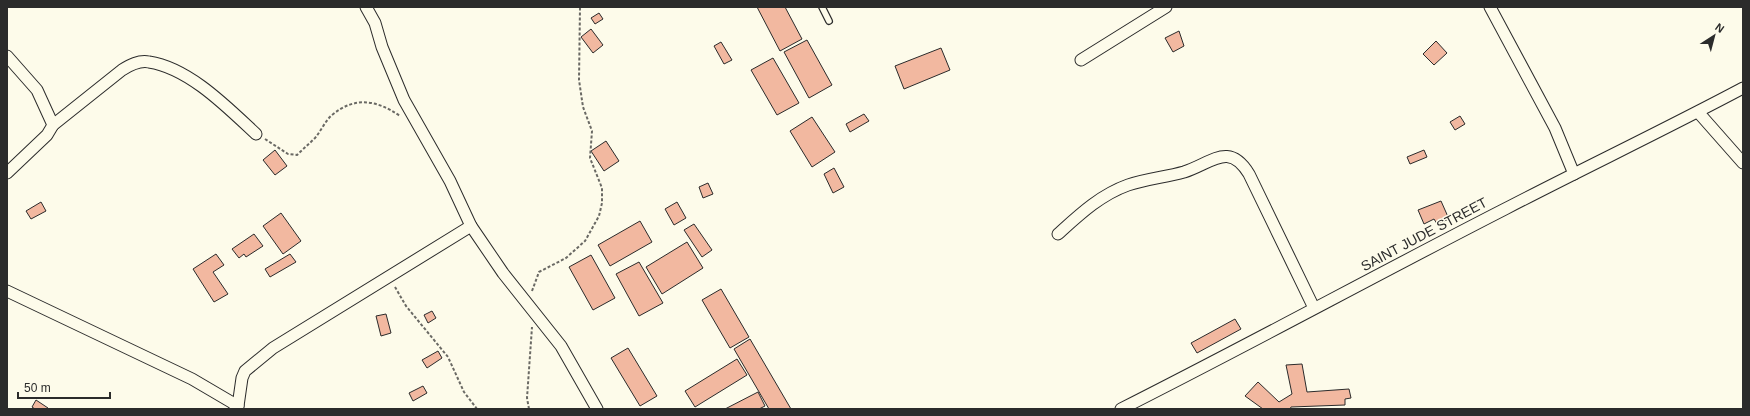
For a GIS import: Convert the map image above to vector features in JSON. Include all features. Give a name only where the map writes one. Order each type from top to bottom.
[{"type":"street","points":[[366,7],[375,23],[382,46],[407,105],[450,181],[471,226],[503,273],[561,346],[597,409]]},
{"type":"street","points":[[1081,60],[1166,7]]},
{"type":"street","points":[[1490,7],[1555,128],[1574,174]]},
{"type":"street","points":[[7,56],[37,90],[53,125]]},
{"type":"street","points":[[7,173],[47,135],[53,125],[122,70],[135,63],[148,61],[172,69],[208,90],[256,134]]},
{"type":"street","name":"SAINT JUDE STREET","points":[[1121,409],[1228,355],[1314,308],[1743,88]]},
{"type":"street","points":[[1698,112],[1743,163]]},
{"type":"street","points":[[1058,234],[1090,204],[1127,185],[1185,172],[1221,156],[1233,157],[1242,163],[1249,174],[1314,308]]},
{"type":"street","points":[[7,291],[192,379],[237,407],[242,378],[245,371],[273,348],[353,297],[390,277],[471,226]]},
{"type":"lane","points":[[822,7],[829,21]]},
{"type":"path","points":[[529,409],[527,398],[533,310],[532,288],[539,272],[566,258],[585,241],[600,216],[602,203],[602,188],[590,158],[592,131],[583,107],[579,80],[580,7]]},
{"type":"path","points":[[256,134],[288,154],[297,155],[315,137],[331,116],[351,104],[358,102],[375,102],[395,113],[405,121]]},
{"type":"path","points":[[390,277],[406,306],[448,357],[464,392],[478,409]]},
{"type":"building","points":[[757,7],[785,7],[802,39],[780,51]]},
{"type":"building","points":[[599,13],[603,19],[595,24],[591,18]]},
{"type":"building","points":[[591,29],[603,45],[593,53],[581,37]]},
{"type":"building","points":[[1179,31],[1184,46],[1173,52],[1165,38]]},
{"type":"building","points":[[807,40],[832,85],[809,98],[784,52]]},
{"type":"building","points":[[1436,41],[1447,53],[1434,65],[1423,54]]},
{"type":"building","points":[[721,42],[732,60],[724,64],[714,46]]},
{"type":"building","points":[[941,48],[950,70],[904,89],[895,66]]},
{"type":"building","points":[[773,58],[799,103],[777,115],[751,70]]},
{"type":"building","points":[[864,114],[869,121],[850,132],[846,124]]},
{"type":"building","points":[[1460,116],[1465,124],[1455,130],[1450,122]]},
{"type":"building","points":[[812,117],[835,152],[812,167],[790,131]]},
{"type":"building","points":[[606,141],[619,161],[604,171],[591,151]]},
{"type":"building","points":[[275,150],[287,166],[275,175],[263,160]]},
{"type":"building","points":[[1424,150],[1427,157],[1410,164],[1407,157]]},
{"type":"building","points":[[834,168],[844,187],[833,193],[824,174]]},
{"type":"building","points":[[708,183],[713,194],[703,198],[699,187]]},
{"type":"building","points":[[1441,201],[1449,219],[1437,224],[1434,219],[1424,224],[1418,210]]},
{"type":"building","points":[[41,202],[46,211],[31,219],[26,211]]},
{"type":"building","points":[[677,202],[686,218],[674,225],[665,209]]},
{"type":"building","points":[[281,213],[301,241],[283,254],[263,226]]},
{"type":"building","points":[[640,221],[652,242],[610,266],[598,245]]},
{"type":"building","points":[[694,224],[712,250],[702,257],[684,230]]},
{"type":"building","points":[[254,234],[263,246],[246,257],[244,254],[239,258],[232,249]]},
{"type":"building","points":[[687,242],[703,268],[662,294],[646,267]]},
{"type":"building","points":[[216,254],[224,265],[213,272],[228,294],[214,302],[193,269]]},
{"type":"building","points":[[290,254],[296,262],[270,277],[265,269]]},
{"type":"building","points":[[591,255],[615,298],[593,310],[569,267]]},
{"type":"building","points":[[639,262],[663,303],[639,316],[616,274]]},
{"type":"building","points":[[721,289],[749,337],[730,348],[702,300]]},
{"type":"building","points":[[432,311],[436,318],[428,323],[424,315]]},
{"type":"building","points":[[386,314],[391,333],[381,336],[376,316]]},
{"type":"building","points":[[1235,319],[1241,329],[1197,353],[1191,343]]},
{"type":"building","points":[[750,339],[791,409],[769,409],[734,349]]},
{"type":"building","points":[[628,348],[657,396],[640,406],[611,358]]},
{"type":"building","points":[[438,351],[442,358],[427,368],[422,360]]},
{"type":"building","points":[[737,359],[747,375],[695,407],[685,391]]},
{"type":"building","points":[[1302,364],[1307,392],[1349,389],[1351,398],[1345,399],[1345,405],[1291,407],[1290,409],[1263,409],[1245,396],[1258,382],[1279,402],[1292,394],[1286,365]]},
{"type":"building","points":[[423,386],[427,393],[413,401],[409,393]]},
{"type":"building","points":[[758,392],[765,406],[759,409],[725,409]]},
{"type":"building","points":[[36,400],[48,408],[35,409],[32,407]]}]
